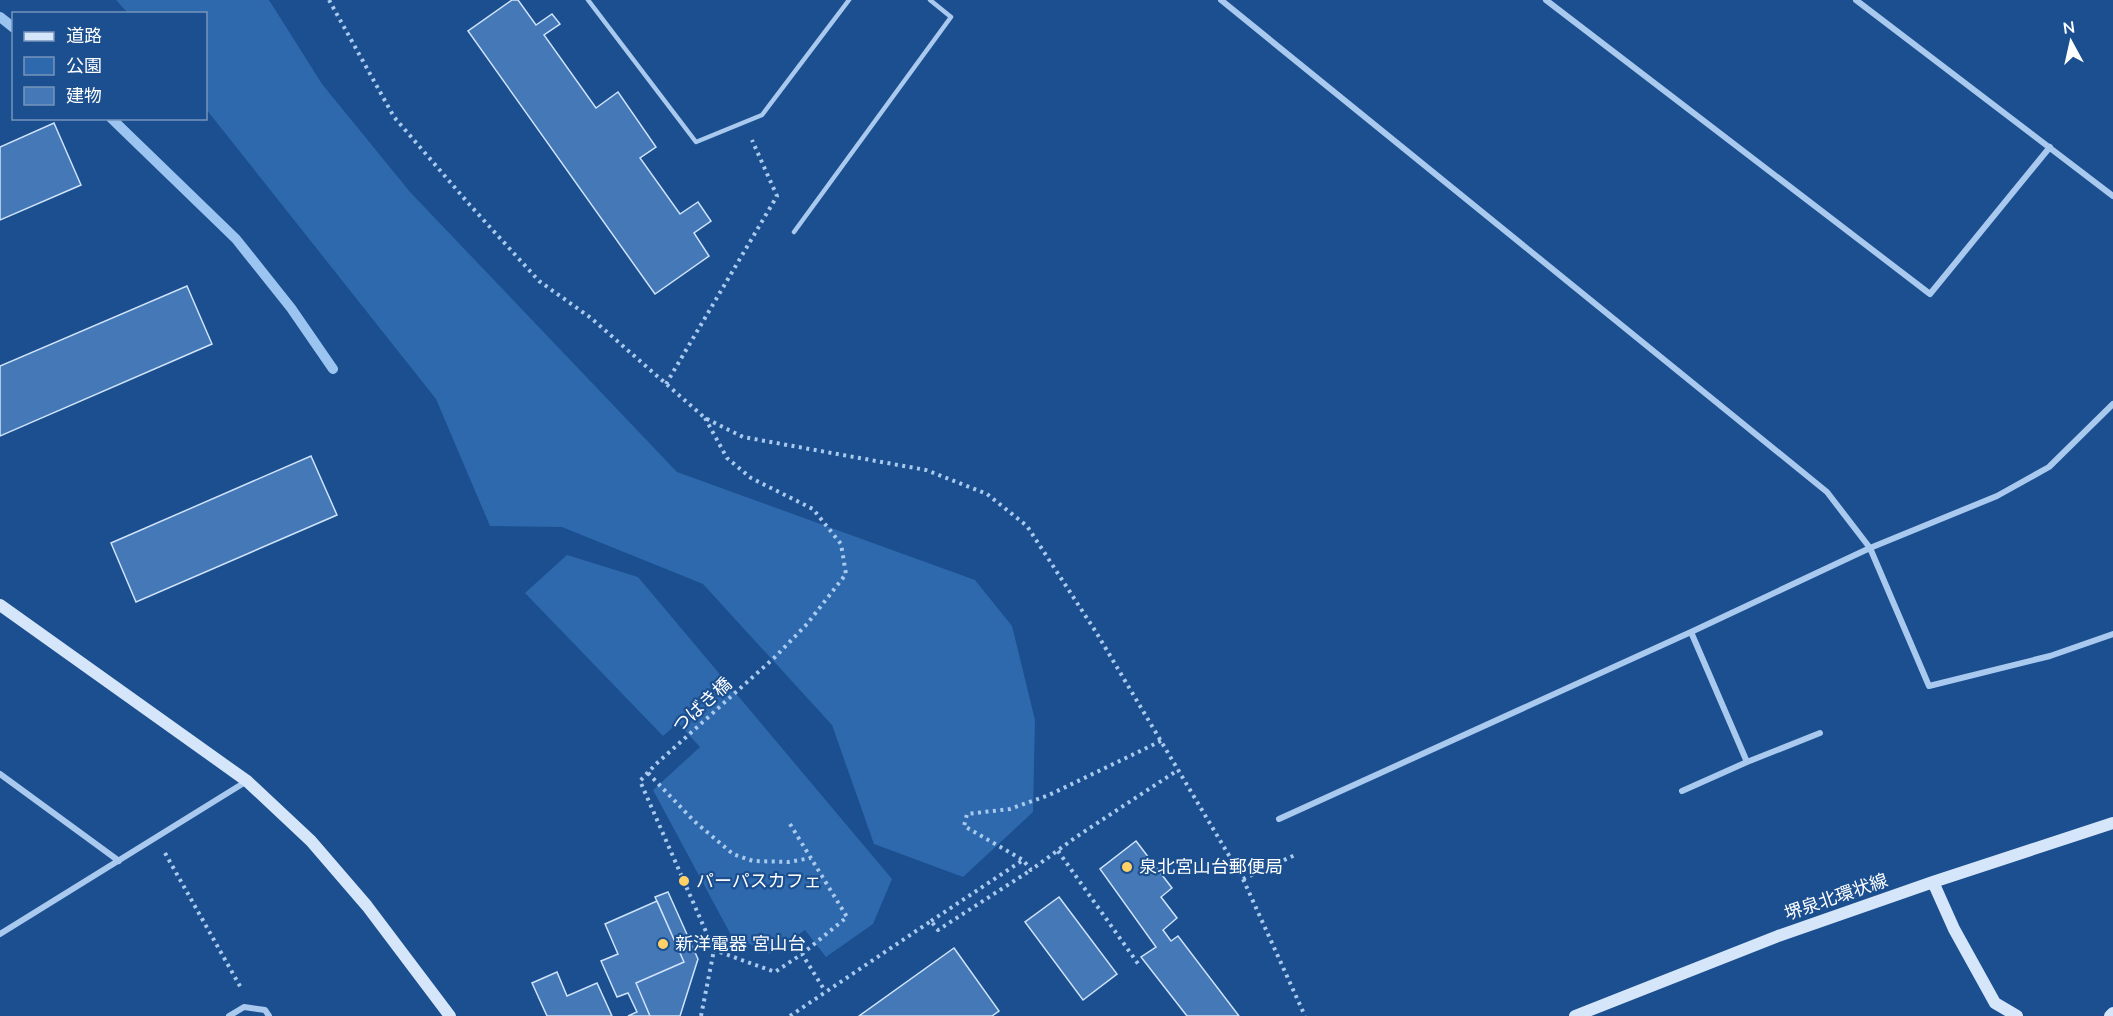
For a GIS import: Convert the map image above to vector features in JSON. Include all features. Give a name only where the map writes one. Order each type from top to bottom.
[{"type":"street","points":[[1221,0],[1827,492],[1870,548],[1929,686],[2050,656],[2113,634]]},
{"type":"street","points":[[1546,0],[1930,294],[2050,147]]},
{"type":"street","points":[[1856,0],[2113,196]]},
{"type":"street","points":[[1278,819],[1691,632],[1870,548],[1997,496],[2049,467],[2112,409]]},
{"type":"street","points":[[0,605],[247,781],[311,841],[367,906],[450,1016]]},
{"type":"street","points":[[1691,632],[1747,762]]},
{"type":"street","points":[[1682,791],[1747,762],[1820,734]]},
{"type":"street","points":[[0,774],[119,861]]},
{"type":"street","points":[[0,934],[247,781]]},
{"type":"street","name":"堺泉北環状線","points":[[1575,1016],[1778,936],[2113,823]]},
{"type":"street","points":[[1933,882],[1954,929],[1995,1003],[2017,1016]]},
{"type":"street","points":[[229,1016],[244,1007],[265,1010],[268,1016]]},
{"type":"lane","points":[[588,0],[696,142],[762,115],[849,0]]},
{"type":"lane","points":[[794,232],[951,17],[930,0]]},
{"type":"path","points":[[329,0],[394,117],[469,204],[539,281],[591,318],[705,418],[743,437],[926,470],[987,494],[1027,526],[1096,632],[1243,879],[1305,1016]]},
{"type":"path","points":[[666,384],[777,196],[744,122]]},
{"type":"path","name":"つばき橋","points":[[648,773],[767,664],[807,624],[846,574],[841,544],[813,509],[752,478],[727,458],[705,418]]},
{"type":"path","points":[[1031,870],[1023,860],[964,826],[967,814],[1010,809],[1049,795],[1161,741]]},
{"type":"path","points":[[931,921],[938,930],[1178,770]]},
{"type":"path","points":[[701,1016],[714,950],[640,781],[648,773],[694,821],[733,854],[753,861],[788,862],[812,858]]},
{"type":"path","points":[[714,950],[775,972],[802,954],[847,917],[790,824]]},
{"type":"path","points":[[156,837],[252,1008]]},
{"type":"path","points":[[1058,851],[1139,965]]},
{"type":"path","points":[[1243,879],[1295,855]]},
{"type":"path","points":[[790,1016],[1023,860]]},
{"type":"path","points":[[802,954],[825,992]]},
{"type":"green space","points":[[116,0],[269,0],[322,84],[410,192],[677,472],[975,580],[1012,626],[1035,720],[1033,812],[963,877],[874,844],[832,725],[703,584],[562,527],[490,526],[436,399],[207,110],[207,12],[127,12]]},
{"type":"green space","points":[[567,555],[638,577],[892,879],[873,924],[826,957],[805,930],[770,954],[731,935],[653,790],[700,747],[678,723],[663,736],[525,593]]},
{"type":"building","points":[[512,0],[518,0],[536,25],[552,14],[560,24],[544,35],[596,108],[618,92],[656,147],[640,158],[680,214],[698,202],[711,221],[694,233],[709,256],[655,294],[468,31]]},
{"type":"building","points":[[54,123],[81,185],[0,220],[0,147]]},
{"type":"building","points":[[187,286],[212,344],[0,436],[0,366]]},
{"type":"building","points":[[311,456],[337,515],[136,602],[111,543]]},
{"type":"building","points":[[1136,841],[1172,888],[1161,897],[1177,918],[1163,930],[1171,941],[1178,936],[1239,1016],[1187,1016],[1141,957],[1156,947],[1100,869]]},
{"type":"building","points":[[668,892],[698,959],[680,1016],[650,1016],[636,983],[684,962],[655,897]]},
{"type":"building","points":[[1059,897],[1117,974],[1083,1000],[1025,922]]},
{"type":"building","points":[[657,901],[684,962],[636,983],[650,1016],[628,1016],[637,1012],[628,993],[617,997],[601,961],[618,954],[605,924]]},
{"type":"building","points":[[954,948],[999,1011],[992,1016],[859,1016]]},
{"type":"building","points":[[557,972],[567,996],[597,983],[612,1016],[547,1016],[532,983]]},
{"type":"waterway","points":[[0,17],[12,26]]},
{"type":"waterway","points":[[113,120],[236,239],[291,308],[333,369]]},
{"type":"place","name":"泉北宮山台郵便局","points":[[1127,867]]},
{"type":"place","name":"パーパスカフェ","points":[[684,881]]},
{"type":"place","name":"新洋電器 宮山台","points":[[663,944]]}]
